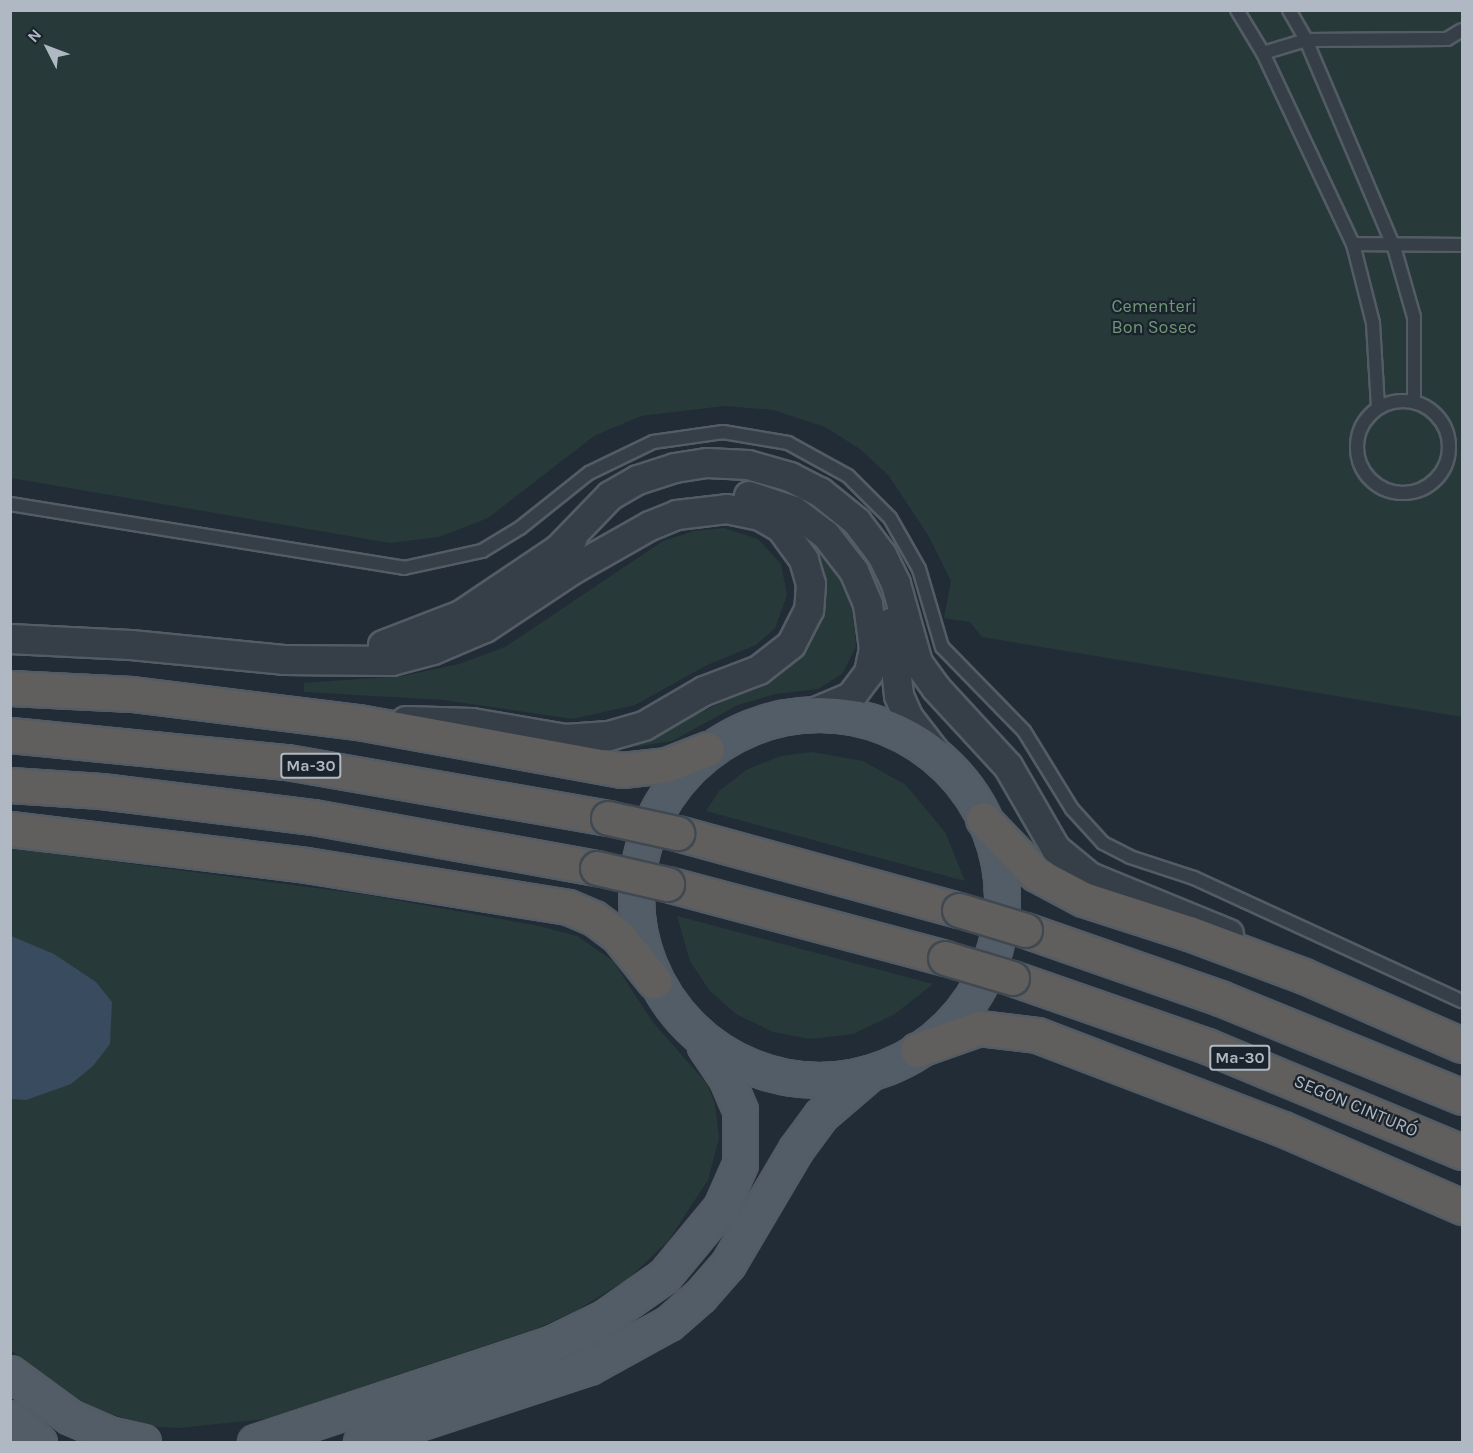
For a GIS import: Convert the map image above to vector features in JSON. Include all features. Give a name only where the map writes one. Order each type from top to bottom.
[{"type":"highway","points":[[10,688],[132,694],[358,722],[622,770],[666,765],[707,749]]},
{"type":"highway","name":"Ma-30","points":[[10,735],[287,762],[608,818],[677,833],[1025,930],[1220,998],[1462,1097]]},
{"type":"highway","name":"SEGON CINTURÓ","points":[[10,785],[113,793],[313,817],[597,868],[667,884],[945,957],[1012,978],[1217,1050],[1462,1152]]},
{"type":"highway","points":[[983,819],[1028,867],[1065,891],[1304,976],[1462,1045]]},
{"type":"highway","points":[[10,829],[306,866],[568,907],[594,918],[618,936],[654,981]]},
{"type":"highway","points":[[916,1050],[979,1028],[1037,1035],[1252,1116],[1462,1207]]},
{"type":"main road","points":[[255,1443],[550,1344],[619,1310],[664,1276],[721,1207],[733,1184],[743,1147],[735,1095],[715,1058],[664,999],[654,981],[637,931],[637,905],[646,843],[665,796],[682,771],[707,749],[765,720],[813,713],[862,718],[893,729],[946,766],[966,790],[983,819],[1004,893],[1001,937],[972,999],[942,1030],[916,1050],[871,1072],[821,1115],[796,1149],[728,1264],[700,1296],[669,1323],[589,1367],[361,1443]]},
{"type":"main road","points":[[696,1035],[738,1062],[771,1073],[816,1079],[871,1072]]},
{"type":"main road","points":[[10,1373],[70,1417],[109,1434],[144,1443]]},
{"type":"street","points":[[565,560],[610,496],[638,480],[675,468],[707,463],[748,465],[809,485],[848,513],[872,539],[896,584],[912,650],[926,676],[998,752],[1049,839],[1065,858],[1096,880],[1214,926],[1304,976]]},
{"type":"street","points":[[10,639],[310,660],[392,661],[433,650],[505,617],[627,502],[685,480],[712,477],[747,479],[804,499],[847,532],[878,578],[892,627],[899,696],[909,718],[946,766]]},
{"type":"street","points":[[565,560],[654,506],[682,497],[712,493],[746,495],[770,501],[804,517],[836,545],[854,571],[868,604],[874,642],[873,663],[858,689],[841,704],[813,713]]},
{"type":"street","points":[[358,722],[448,721],[566,739],[628,731],[659,719],[704,691],[770,664],[791,645],[808,610],[811,584],[798,548],[770,520],[738,510],[704,510],[663,520],[565,560]]},
{"type":"lane","points":[[1237,10],[1263,53],[1353,244],[1373,323],[1378,408]]},
{"type":"lane","points":[[1289,10],[1306,40],[1394,247],[1414,317],[1414,402]]},
{"type":"lane","points":[[1263,53],[1306,40],[1447,39],[1462,30]]},
{"type":"lane","points":[[1353,244],[1394,247],[1462,245]]},
{"type":"lane","points":[[1396,402],[1414,402],[1426,407],[1444,425],[1449,450],[1437,478],[1424,488],[1393,492],[1379,487],[1367,476],[1356,447],[1366,418],[1378,408],[1396,402]]},
{"type":"lane","points":[[10,504],[27,509],[404,568],[468,556],[489,547],[589,473],[653,442],[723,432],[788,443],[848,476],[890,518],[919,569],[942,647],[1024,731],[1072,809],[1103,843],[1130,857],[1203,882],[1462,1001]]},
{"type":"lane","points":[[1449,450],[1462,450]]},
{"type":"lane","points":[[10,509],[27,509]]},
{"type":"green space","name":"Cementeri Bon Sosec","points":[[10,11],[1462,11],[1462,717],[982,637],[970,622],[944,618],[951,581],[928,535],[889,476],[860,449],[825,427],[773,410],[724,406],[641,416],[594,436],[488,518],[439,537],[390,543],[11,478]]},
{"type":"green space","points":[[724,528],[758,539],[781,564],[787,595],[775,628],[756,645],[707,665],[635,705],[573,719],[444,700],[304,692],[304,683],[403,676],[459,664],[505,647],[663,541],[694,531]]},
{"type":"green space","points":[[814,542],[835,565],[853,610],[856,647],[842,674],[818,689],[776,694],[738,705],[672,741],[628,748],[628,745],[767,682],[797,659],[815,633],[824,601],[823,572]]},
{"type":"green space","points":[[812,752],[863,761],[906,785],[945,832],[965,881],[706,811],[719,791],[746,770],[781,756]]},
{"type":"green space","points":[[10,848],[362,894],[539,926],[577,936],[613,961],[652,1021],[707,1084],[715,1104],[719,1138],[708,1180],[668,1241],[628,1279],[574,1312],[538,1328],[265,1419],[178,1428],[149,1426],[95,1409],[66,1396],[11,1350]]},
{"type":"green space","points":[[677,916],[933,984],[895,1014],[853,1034],[810,1039],[773,1032],[736,1014],[709,990],[690,961]]},
{"type":"water","points":[[11,936],[54,954],[96,982],[112,1002],[110,1044],[93,1066],[71,1084],[26,1100],[11,1099]]}]
